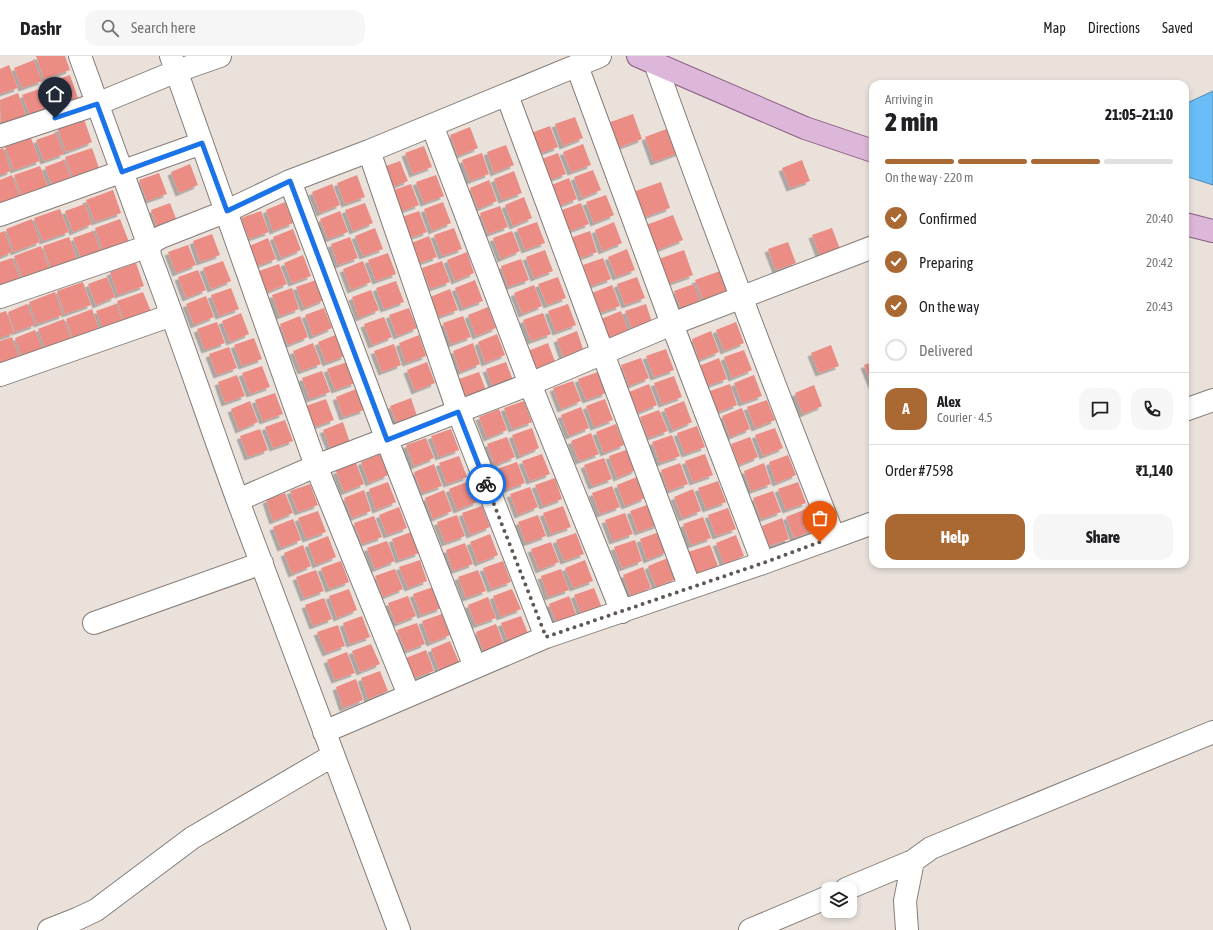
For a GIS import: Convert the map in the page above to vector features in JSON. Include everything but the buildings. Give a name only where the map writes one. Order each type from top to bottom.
[{"type":"main road","points":[[647,59],[805,128],[869,151]]},
{"type":"main road","points":[[1189,225],[1213,231]]},
{"type":"street","points":[[80,56],[149,246],[150,256],[238,500],[332,756],[399,930]]},
{"type":"street","points":[[0,136],[97,104],[174,64],[220,56]]},
{"type":"street","points":[[0,297],[149,246],[161,237],[227,211],[290,181],[369,151],[600,56]]},
{"type":"street","points":[[647,59],[690,162],[774,385],[834,537]]},
{"type":"street","points":[[174,64],[316,466],[409,695]]},
{"type":"street","points":[[577,66],[672,324],[763,563]]},
{"type":"street","points":[[507,95],[690,588]]},
{"type":"street","points":[[432,125],[530,384],[622,612]]},
{"type":"street","points":[[0,215],[202,143]]},
{"type":"street","points":[[369,151],[458,412],[546,637]]},
{"type":"street","points":[[290,181],[387,440],[476,667]]},
{"type":"street","points":[[238,500],[316,466],[530,384],[672,324],[869,249]]},
{"type":"street","points":[[0,375],[172,316]]},
{"type":"street","points":[[1189,409],[1213,400]]},
{"type":"street","points":[[324,732],[546,637],[763,563],[869,524]]},
{"type":"street","points":[[94,623],[262,563]]},
{"type":"street","points":[[857,884],[913,861],[931,848],[1213,732]]},
{"type":"street","points":[[49,930],[96,910],[192,838],[332,756]]},
{"type":"street","points":[[907,930],[904,901],[913,861]]},
{"type":"street","points":[[750,930],[821,900]]},
{"type":"water","points":[[1213,91],[1213,185],[1189,177],[1189,102]]},
{"type":"way so far","points":[[486,484],[546,637],[622,612],[820,542]]},
{"type":"route","points":[[55,118],[97,104],[122,172],[202,143],[227,211],[290,181],[387,440],[458,412],[486,484]]}]
